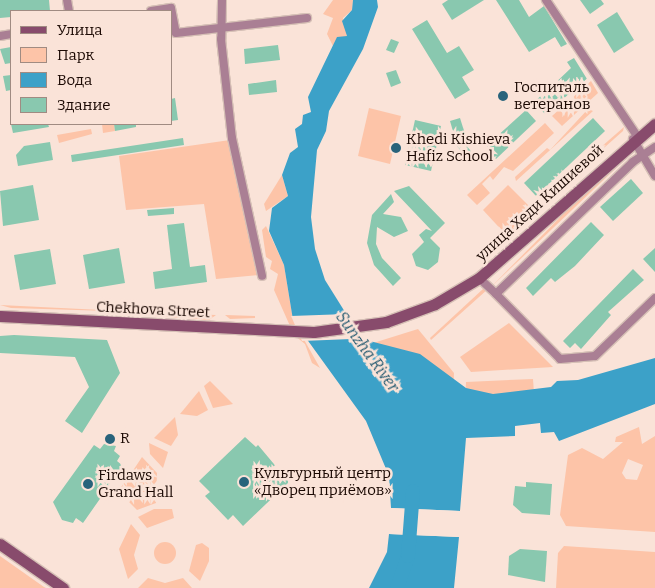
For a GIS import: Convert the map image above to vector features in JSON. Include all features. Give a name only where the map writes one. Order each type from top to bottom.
[{"type":"main road","name":"улица Хеди Кишиевой","points":[[294,331],[344,330],[386,322],[435,304],[479,278],[635,138],[655,124]]},
{"type":"main road","name":"Chekhova Street","points":[[4,316],[294,331]]},
{"type":"main road","points":[[0,544],[63,588]]},
{"type":"street","points":[[222,0],[223,26],[221,39],[232,138],[262,276]]},
{"type":"street","points":[[550,1],[635,138],[655,176]]},
{"type":"street","points":[[158,10],[171,8],[171,10]]},
{"type":"street","points":[[172,13],[176,33],[223,26],[307,18]]},
{"type":"street","points":[[496,294],[643,156],[655,147]]},
{"type":"street","points":[[479,278],[560,359],[595,356],[655,298]]},
{"type":"green space","points":[[333,0],[353,0],[352,10],[343,18],[347,36],[333,46],[327,34],[333,18],[323,14]]},
{"type":"green space","points":[[591,81],[598,93],[562,126],[552,116]]},
{"type":"green space","points":[[369,108],[401,116],[390,164],[358,156]]},
{"type":"green space","points":[[588,109],[593,111],[516,181],[515,177],[547,148],[550,150]]},
{"type":"green space","points":[[545,123],[554,133],[513,171],[504,167],[493,180],[490,176],[482,184],[490,193],[477,205],[467,195]]},
{"type":"green space","points":[[102,125],[114,125],[115,131],[103,133]]},
{"type":"green space","points":[[624,127],[623,131],[587,163],[585,161]]},
{"type":"green space","points":[[91,129],[92,134],[59,143],[57,135]]},
{"type":"green space","points":[[230,140],[258,275],[216,279],[204,204],[126,210],[119,156]]},
{"type":"green space","points":[[633,152],[491,287],[585,192]]},
{"type":"green space","points":[[282,175],[288,196],[266,211],[264,204]]},
{"type":"green space","points":[[508,185],[534,211],[508,237],[483,210]]},
{"type":"green space","points":[[266,226],[284,265],[293,320],[320,368],[312,363],[305,344],[294,335],[274,290],[278,274],[270,269],[272,261],[266,257],[262,230]]},
{"type":"green space","points":[[483,289],[488,289],[431,340],[430,338]]},
{"type":"green space","points":[[0,305],[142,312],[11,308]]},
{"type":"green space","points":[[149,312],[181,314],[182,318],[154,316]]},
{"type":"green space","points":[[187,314],[216,315],[209,320],[188,318]]},
{"type":"green space","points":[[225,315],[255,316],[255,318],[230,319]]},
{"type":"green space","points":[[509,323],[553,367],[471,372],[460,357]]},
{"type":"green space","points":[[418,329],[454,373],[451,461],[370,344]]},
{"type":"green space","points":[[533,379],[536,421],[464,429],[466,382]]},
{"type":"green space","points":[[210,381],[233,404],[213,408],[204,386]]},
{"type":"green space","points":[[199,391],[208,410],[197,416],[180,414]]},
{"type":"green space","points":[[175,417],[178,435],[171,446],[154,438]]},
{"type":"green space","points":[[639,427],[642,444],[655,436],[655,532],[566,526],[560,515],[568,455],[582,448],[603,459],[623,442],[615,442],[616,437]],"holes":[[[628,459],[643,465],[637,480],[626,479],[622,473]]]},
{"type":"green space","points":[[149,443],[168,452],[163,468],[150,454]]},
{"type":"green space","points":[[142,457],[157,473],[156,503],[137,510],[118,491],[128,478],[132,481],[136,476],[132,472]]},
{"type":"green space","points":[[154,509],[172,509],[174,518],[147,528],[138,517]]},
{"type":"green space","points":[[131,524],[140,535],[134,555],[138,569],[128,579],[119,549]]},
{"type":"green space","points":[[165,542],[173,545],[176,553],[173,561],[165,564],[157,561],[154,553],[157,545]]},
{"type":"green space","points":[[202,543],[209,548],[209,561],[200,581],[189,571],[196,545]]},
{"type":"green space","points":[[564,546],[655,552],[655,588],[556,588],[558,553]]},
{"type":"green space","points":[[0,556],[44,587],[46,588],[0,588]]},
{"type":"green space","points":[[148,578],[165,583],[183,578],[192,588],[138,588]]},
{"type":"water","name":"Sunzha River","points":[[353,0],[377,0],[378,7],[363,49],[329,111],[326,131],[317,150],[311,217],[315,249],[325,280],[345,312],[344,320],[362,339],[420,354],[466,388],[493,394],[551,387],[557,381],[578,380],[655,358],[655,404],[559,441],[554,432],[541,433],[540,423],[515,426],[515,436],[466,438],[460,511],[391,508],[389,476],[366,421],[293,320],[284,265],[269,231],[272,208],[288,196],[282,175],[290,153],[298,147],[295,129],[302,124],[303,115],[311,112],[308,97],[337,37],[347,36],[342,21],[352,10]]},
{"type":"water","points":[[389,534],[459,537],[454,588],[369,588],[387,552]]},
{"type":"pier","points":[[347,314],[352,328],[362,336],[376,338],[302,341],[291,316]]},
{"type":"pier","points":[[391,508],[460,511],[460,513],[391,510]]},
{"type":"pier","points":[[390,531],[459,535],[459,537],[389,534]]},
{"type":"building","points":[[0,0],[49,0],[50,10],[10,10],[10,17],[0,18]]},
{"type":"building","points":[[448,0],[484,0],[452,20],[442,4]]},
{"type":"building","points":[[496,0],[519,0],[529,17],[544,6],[567,44],[561,47],[555,37],[529,52]]},
{"type":"building","points":[[580,0],[601,0],[604,4],[590,14]]},
{"type":"building","points":[[617,12],[634,40],[614,53],[597,25]]},
{"type":"building","points":[[427,20],[447,53],[459,46],[474,70],[462,77],[470,90],[455,99],[412,29]]},
{"type":"building","points":[[391,39],[399,42],[394,53],[386,50]]},
{"type":"building","points":[[278,45],[280,60],[245,64],[244,49]]},
{"type":"building","points":[[10,47],[10,63],[5,64],[0,49]]},
{"type":"building","points":[[574,58],[587,79],[545,114],[534,102],[544,93],[540,88],[546,82],[550,88],[571,68],[567,62]]},
{"type":"building","points":[[396,70],[401,83],[391,87],[386,73]]},
{"type":"building","points":[[10,75],[10,90],[6,91],[3,76]]},
{"type":"building","points":[[276,80],[277,92],[249,95],[248,84]]},
{"type":"building","points":[[175,98],[178,120],[172,121],[172,99]]},
{"type":"building","points":[[526,110],[536,121],[496,159],[485,147]]},
{"type":"building","points":[[460,118],[472,156],[461,159],[450,121]]},
{"type":"building","points":[[593,118],[605,131],[536,196],[524,183]]},
{"type":"building","points":[[415,120],[441,126],[431,171],[405,165]]},
{"type":"building","points":[[11,125],[48,125],[49,127],[13,133]]},
{"type":"building","points":[[114,125],[136,125],[136,127],[115,131]]},
{"type":"building","points":[[183,138],[184,145],[72,162],[71,155]]},
{"type":"building","points":[[50,142],[53,160],[18,166],[16,155],[24,146]]},
{"type":"building","points":[[631,179],[643,193],[613,221],[600,207]]},
{"type":"building","points":[[33,185],[39,220],[3,226],[0,191]]},
{"type":"building","points":[[409,186],[445,223],[430,238],[440,248],[438,262],[428,270],[416,266],[412,254],[424,242],[419,235],[426,229],[432,231],[394,191]]},
{"type":"building","points":[[391,194],[394,202],[383,214],[401,217],[408,231],[394,237],[377,227],[376,244],[382,258],[401,278],[393,286],[374,265],[367,243],[372,215]]},
{"type":"building","points":[[174,208],[174,214],[148,216],[147,210]]},
{"type":"building","points":[[591,222],[604,235],[575,266],[555,282],[551,278],[533,296],[526,288]]},
{"type":"building","points":[[184,223],[190,267],[205,265],[207,282],[155,289],[153,272],[172,269],[167,225]]},
{"type":"building","points":[[119,248],[125,283],[89,289],[83,255]]},
{"type":"building","points":[[655,248],[655,272],[643,259]]},
{"type":"building","points":[[50,249],[56,284],[20,290],[14,255]]},
{"type":"building","points":[[633,269],[644,280],[608,312],[611,315],[581,349],[575,343],[570,348],[563,341]]},
{"type":"building","points":[[14,335],[107,340],[120,373],[82,433],[65,421],[89,387],[75,357],[0,353],[0,336]]},
{"type":"building","name":"Культурный центр «Дворец приёмов»","points":[[245,437],[256,447],[258,445],[289,482],[243,526],[233,515],[228,520],[205,496],[210,492],[199,481]]},
{"type":"building","name":"Firdaws Grand Hall","points":[[104,444],[116,446],[114,451],[120,456],[117,461],[123,466],[83,523],[76,518],[73,523],[62,520],[53,502],[94,445],[100,449]]},
{"type":"building","points":[[526,482],[552,484],[550,515],[522,513],[513,505],[515,486],[526,487]]},
{"type":"building","points":[[520,549],[547,551],[545,582],[508,575],[509,556]]},
{"type":"waterway","points":[[397,588],[408,556],[413,491]]},
{"type":"place","name":"Госпиталь ветеранов","points":[[503,96]]},
{"type":"place","name":"Khedi Kishieva Hafiz School","points":[[396,148]]},
{"type":"place","name":"R","points":[[110,439]]},
{"type":"place","name":"Культурный центр «Дворец приёмов»","points":[[244,482]]},
{"type":"place","name":"Firdaws Grand Hall","points":[[88,484]]}]
